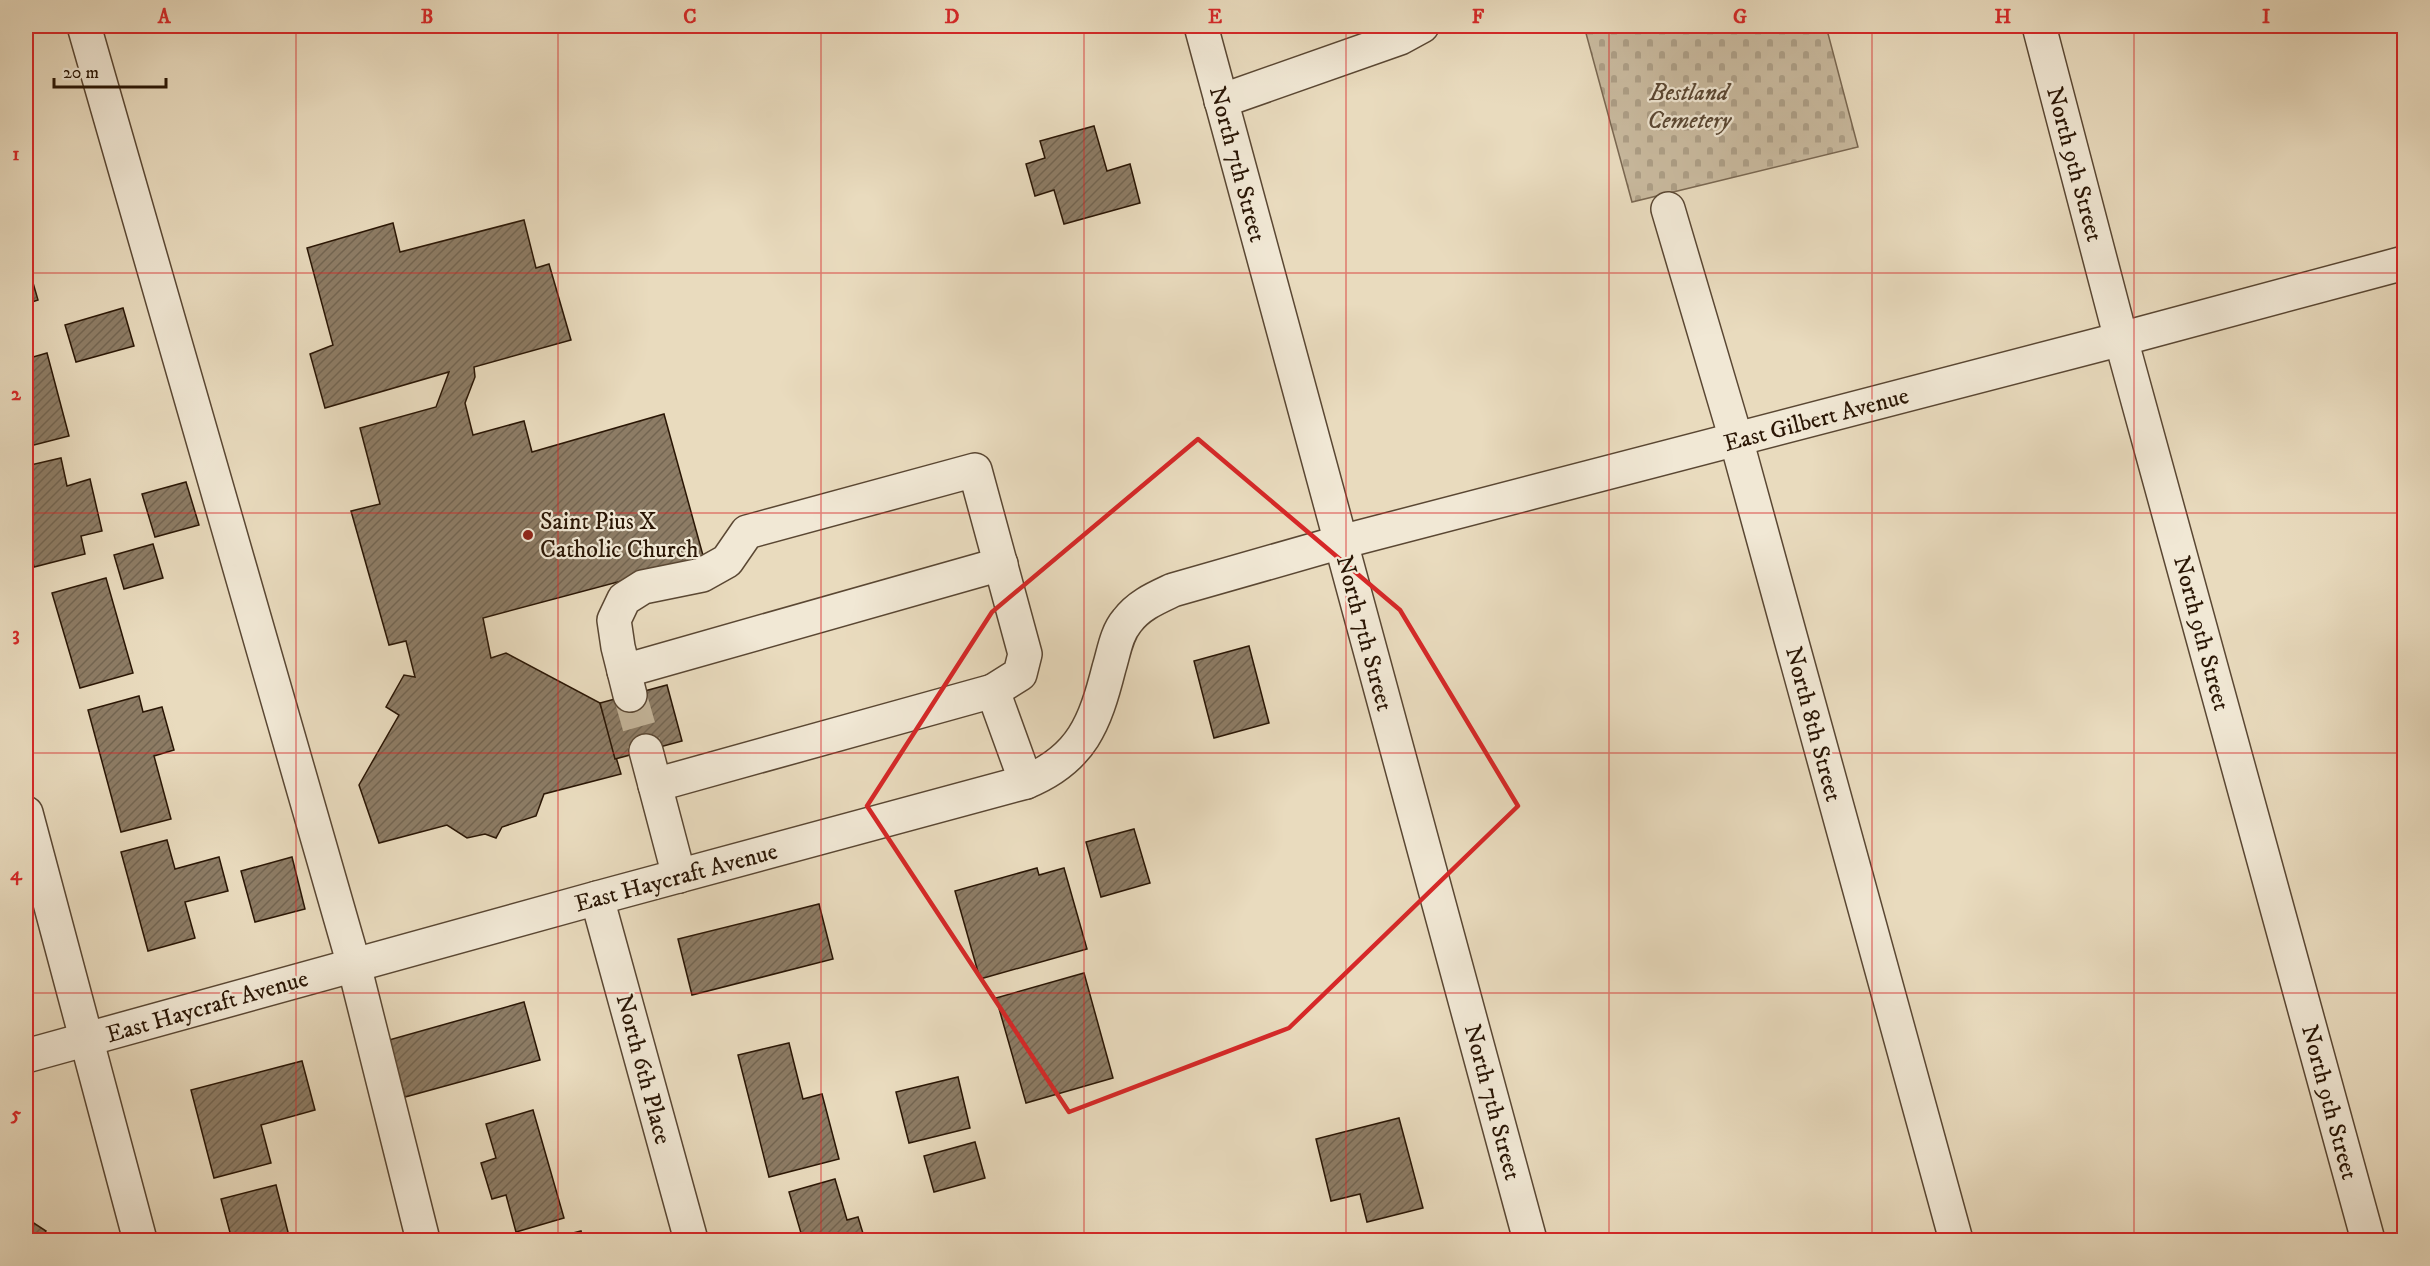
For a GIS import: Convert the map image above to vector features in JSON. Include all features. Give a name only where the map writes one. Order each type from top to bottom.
[{"type":"street","points":[[84,26],[354,965],[423,1240]]},
{"type":"street","name":"North 7th Street","points":[[1201,26],[1530,1240]]},
{"type":"street","points":[[1221,101],[1400,38],[1422,26]]},
{"type":"street","name":"North 9th Street","points":[[2039,26],[2121,339],[2368,1240]]},
{"type":"street","name":"North 8th Street","points":[[1668,209],[1736,440],[1956,1240]]},
{"type":"street","name":"East Gilbert Avenue","points":[[1227,574],[1341,542],[2404,263]]},
{"type":"street","points":[[655,785],[993,691],[1020,674],[1025,654],[1001,564],[975,470],[747,532],[727,561],[702,575],[643,587],[624,599],[614,620],[627,683],[1001,564]]},
{"type":"street","name":"East Haycraft Avenue","points":[[26,1056],[1026,782],[1042,775],[1068,755],[1086,735],[1099,709],[1117,637],[1127,621],[1147,602],[1173,590],[1227,574]]},
{"type":"street","points":[[993,691],[1026,782]]},
{"type":"street","points":[[646,751],[679,876]]},
{"type":"street","points":[[26,813],[140,1240]]},
{"type":"street","name":"North 6th Place","points":[[597,898],[691,1240]]},
{"type":"highlighted area","points":[[1198,439],[1400,610],[1518,806],[1289,1028],[1069,1112],[867,806],[992,612]]},
{"type":"green space","name":"Bestland Cemetery","points":[[1584,26],[1826,26],[1858,147],[1632,202]]},
{"type":"building","points":[[1094,126],[1107,171],[1130,164],[1140,203],[1064,224],[1054,190],[1035,196],[1026,164],[1045,158],[1040,141]]},
{"type":"building","name":"Saint Pius X Catholic Church","points":[[524,220],[536,268],[549,264],[571,340],[474,367],[475,377],[465,403],[473,435],[524,421],[532,452],[664,414],[704,559],[483,618],[491,658],[506,653],[600,703],[621,774],[544,794],[536,816],[502,827],[496,838],[485,834],[467,838],[447,825],[379,843],[359,785],[399,715],[386,707],[404,675],[415,677],[406,641],[389,645],[351,511],[380,504],[360,428],[436,407],[449,372],[325,408],[310,354],[333,345],[307,248],[393,223],[400,252]]},
{"type":"building","points":[[29,269],[38,300],[26,304],[26,270]]},
{"type":"building","points":[[123,308],[134,346],[76,362],[65,325]]},
{"type":"building","points":[[47,353],[69,436],[26,447],[26,359]]},
{"type":"building","points":[[61,458],[67,486],[90,479],[102,531],[81,536],[85,554],[34,567],[26,534],[26,466]]},
{"type":"building","points":[[186,482],[199,525],[155,537],[142,494]]},
{"type":"building","points":[[153,544],[163,578],[124,589],[114,555]]},
{"type":"building","points":[[106,578],[133,673],[80,688],[52,593]]},
{"type":"building","points":[[1249,646],[1269,723],[1214,738],[1194,661]]},
{"type":"building","points":[[667,685],[682,741],[615,759],[600,703]]},
{"type":"building","points":[[139,696],[143,712],[162,707],[174,750],[154,756],[171,819],[121,832],[88,710]]},
{"type":"building","points":[[1134,829],[1150,883],[1101,897],[1086,842]]},
{"type":"building","points":[[167,840],[175,869],[219,857],[228,891],[185,902],[195,938],[148,951],[121,852]]},
{"type":"building","points":[[292,857],[305,909],[255,922],[241,871]]},
{"type":"building","points":[[1037,868],[1039,875],[1064,868],[1087,949],[980,979],[955,891]]},
{"type":"building","points":[[819,904],[833,959],[692,995],[678,939]]},
{"type":"building","points":[[1084,973],[1113,1078],[1026,1103],[996,998]]},
{"type":"building","points":[[524,1002],[540,1060],[405,1097],[389,1040]]},
{"type":"building","points":[[789,1043],[803,1099],[822,1094],[839,1159],[769,1177],[738,1055]]},
{"type":"building","points":[[302,1061],[315,1110],[261,1125],[271,1163],[214,1178],[191,1090]]},
{"type":"building","points":[[958,1077],[970,1128],[909,1143],[896,1092]]},
{"type":"building","points":[[533,1110],[564,1218],[516,1232],[506,1195],[492,1199],[481,1163],[496,1158],[486,1124]]},
{"type":"building","points":[[1399,1118],[1423,1208],[1367,1222],[1360,1194],[1331,1201],[1316,1139]]},
{"type":"building","points":[[975,1142],[985,1178],[934,1192],[924,1156]]},
{"type":"building","points":[[835,1179],[847,1220],[858,1217],[865,1240],[784,1240],[783,1238],[801,1233],[789,1192]]},
{"type":"building","points":[[276,1185],[290,1240],[232,1240],[221,1199]]},
{"type":"building","points":[[26,1218],[46,1231],[40,1240],[26,1240]]},
{"type":"building","points":[[581,1231],[583,1240],[546,1240]]},
{"type":"tunnel","points":[[630,695],[646,751]]},
{"type":"place","name":"Saint Pius X Catholic Church","points":[[528,535]]}]
